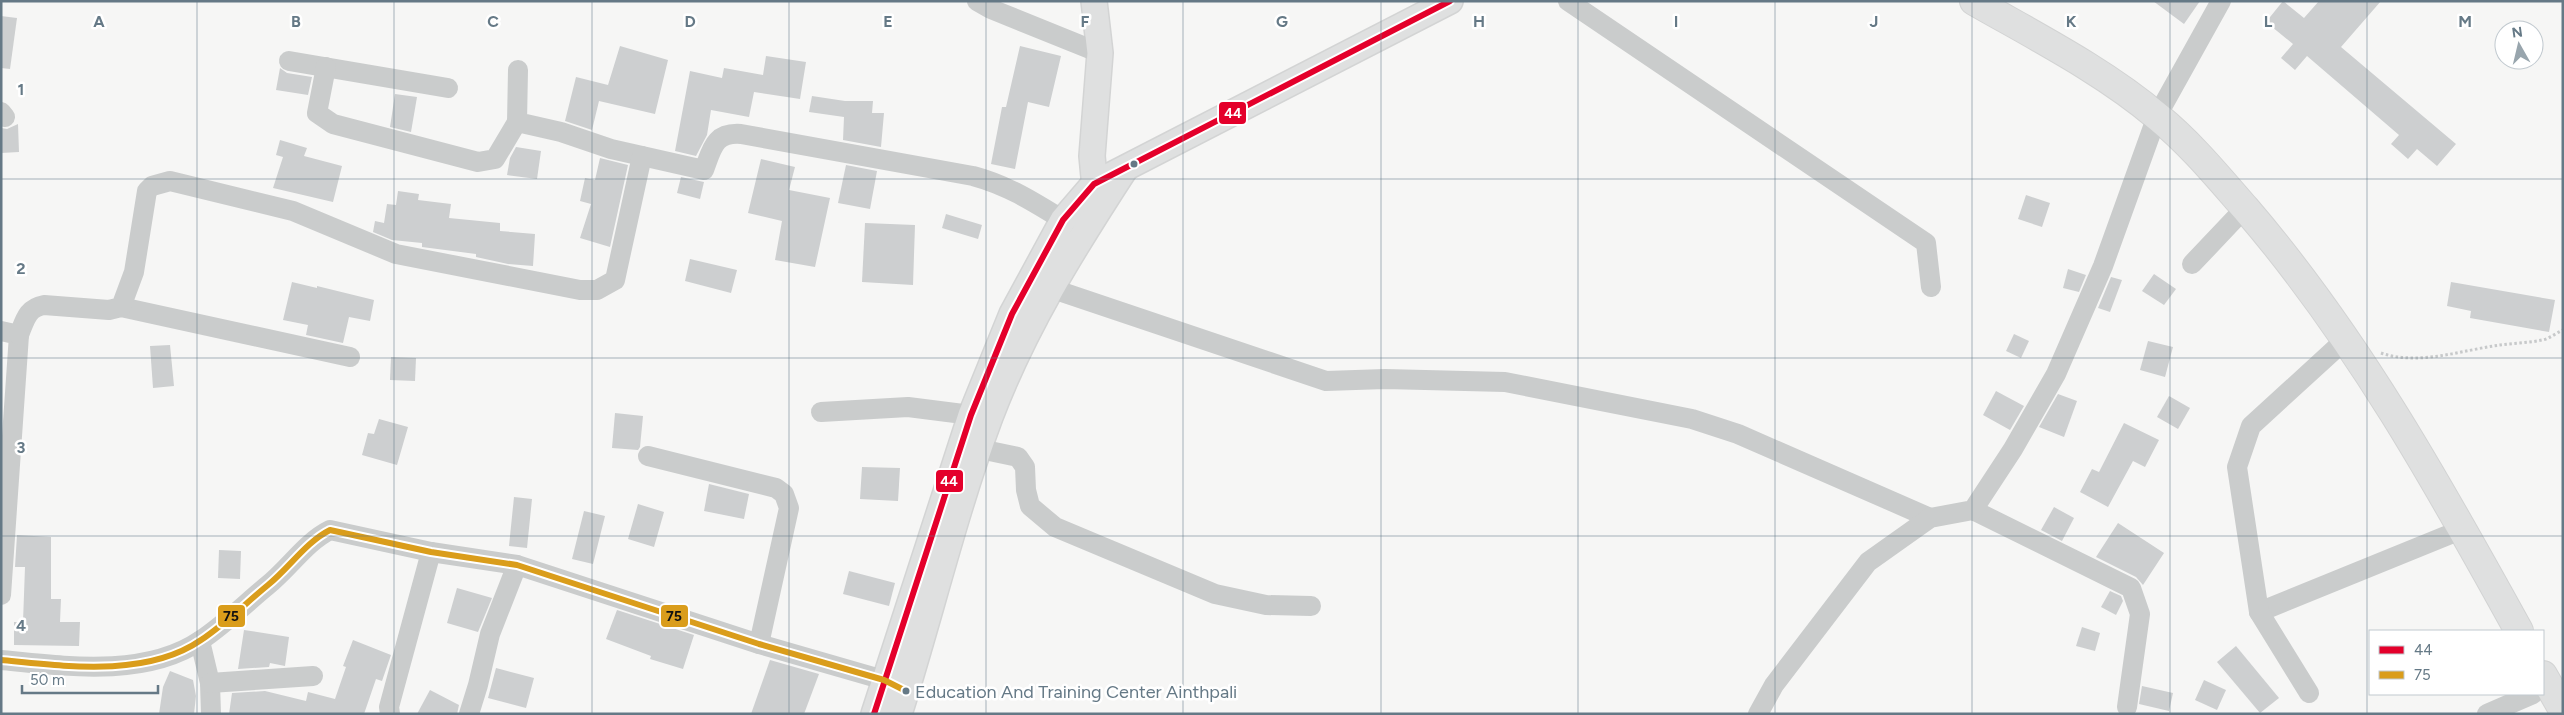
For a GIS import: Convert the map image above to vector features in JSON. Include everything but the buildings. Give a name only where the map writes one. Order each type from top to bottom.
[{"type":"highway","points":[[1974,1],[2119,87],[2158,116],[2199,154],[2283,252],[2409,435],[2518,630]]},
{"type":"highway","points":[[2544,688],[2563,710]]},
{"type":"main road","points":[[1094,1],[1100,53],[1092,156],[1098,211]]},
{"type":"main road","points":[[896,695],[971,415],[1012,314],[1063,220],[1094,184],[1450,1]]},
{"type":"main road","points":[[874,714],[896,695],[990,418],[1018,350],[1050,288],[1125,169]]},
{"type":"street","points":[[977,1],[1100,53]]},
{"type":"street","points":[[1568,1],[1926,243],[1931,286]]},
{"type":"street","points":[[1974,510],[2013,449],[2056,374],[2103,266],[2158,116],[2221,1]]},
{"type":"street","points":[[289,61],[448,88]]},
{"type":"street","points":[[326,67],[317,112],[333,124],[478,162],[495,159],[517,122],[518,70]]},
{"type":"street","points":[[517,122],[642,156],[704,170],[714,142],[729,133],[741,134],[986,180],[1025,196],[1063,220]]},
{"type":"street","points":[[121,307],[134,272],[147,191],[152,186],[170,182],[293,211],[396,254],[580,290],[597,290],[615,280],[642,156]]},
{"type":"street","points":[[2192,264],[2245,208]]},
{"type":"street","points":[[1050,288],[1326,381],[1385,379],[1505,382],[1692,420],[1738,434],[1930,518]]},
{"type":"street","points":[[1,595],[10,333],[28,311],[36,306],[44,305],[109,310],[121,307],[350,358]]},
{"type":"street","points":[[2309,693],[2259,612],[2237,468],[2251,426],[2345,340]]},
{"type":"street","points":[[820,412],[908,407],[971,415]]},
{"type":"street","points":[[980,449],[1018,457],[1022,461],[1025,467],[1026,490],[1030,506],[1055,527],[1215,594],[1266,605],[1311,606]]},
{"type":"street","points":[[648,456],[776,488],[784,494],[789,508],[759,644]]},
{"type":"street","points":[[1758,714],[1774,685],[1868,562],[1930,518],[1974,510],[2131,588],[2140,614],[2126,707]]},
{"type":"street","points":[[2259,612],[2463,529]]},
{"type":"street","points":[[1,660],[82,668],[151,662],[200,641],[286,570],[316,536],[330,530],[431,552],[517,565],[759,644],[896,695]]},
{"type":"street","points":[[390,714],[389,707],[431,552]]},
{"type":"street","points":[[468,714],[478,686],[490,634],[517,565]]},
{"type":"street","points":[[200,641],[210,683],[212,714]]},
{"type":"street","points":[[210,683],[313,676]]},
{"type":"street","points":[[2487,714],[2524,695]]},
{"type":"path","points":[[2345,340],[2391,356],[2425,357],[2544,340],[2563,330]]},
{"type":"transit line","name":"44","points":[[874,714],[971,415],[1012,314],[1063,220],[1094,184],[1450,1]]},
{"type":"transit line","name":"75","points":[[1,660],[51,665],[130,665],[155,660],[179,652],[201,640],[218,627],[276,578],[313,541],[330,530],[431,552],[517,565],[759,644],[884,680],[906,691]]},
{"type":"place","name":"Education And Training Center Ainthpali","points":[[906,691]]}]
